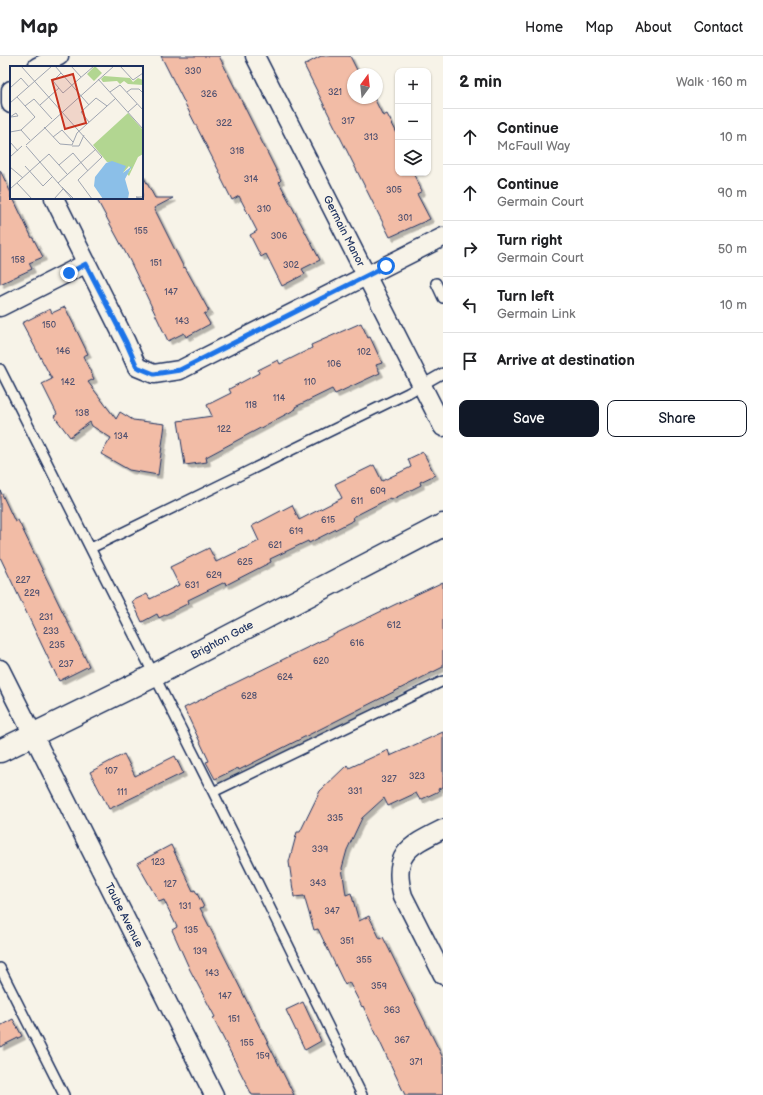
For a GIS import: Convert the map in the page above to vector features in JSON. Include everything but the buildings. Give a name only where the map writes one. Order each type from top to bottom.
[{"type":"street","points":[[39,66],[59,56]]},
{"type":"street","name":"Germain Manor","points":[[255,56],[443,427]]},
{"type":"street","points":[[54,199],[137,367],[154,374],[180,370],[443,237]]},
{"type":"street","points":[[0,307],[86,264]]},
{"type":"street","name":"Brighton Gate","points":[[0,751],[153,676],[443,525]]},
{"type":"street","name":"Taube Avenue","points":[[0,669],[214,1095]]},
{"type":"street","points":[[443,829],[422,839],[411,848],[402,856],[398,868],[399,882],[403,896],[443,975]]},
{"type":"lane","points":[[436,284],[443,298]]},
{"type":"lane","points":[[0,369],[91,548],[153,676],[362,1095]]},
{"type":"lane","points":[[91,548],[401,396],[443,373]]},
{"type":"lane","points":[[212,792],[443,681]]},
{"type":"lane","points":[[0,968],[64,1095]]},
{"type":"route","points":[[69,273],[86,264],[126,342],[137,367],[154,374],[180,370],[386,266]]}]
